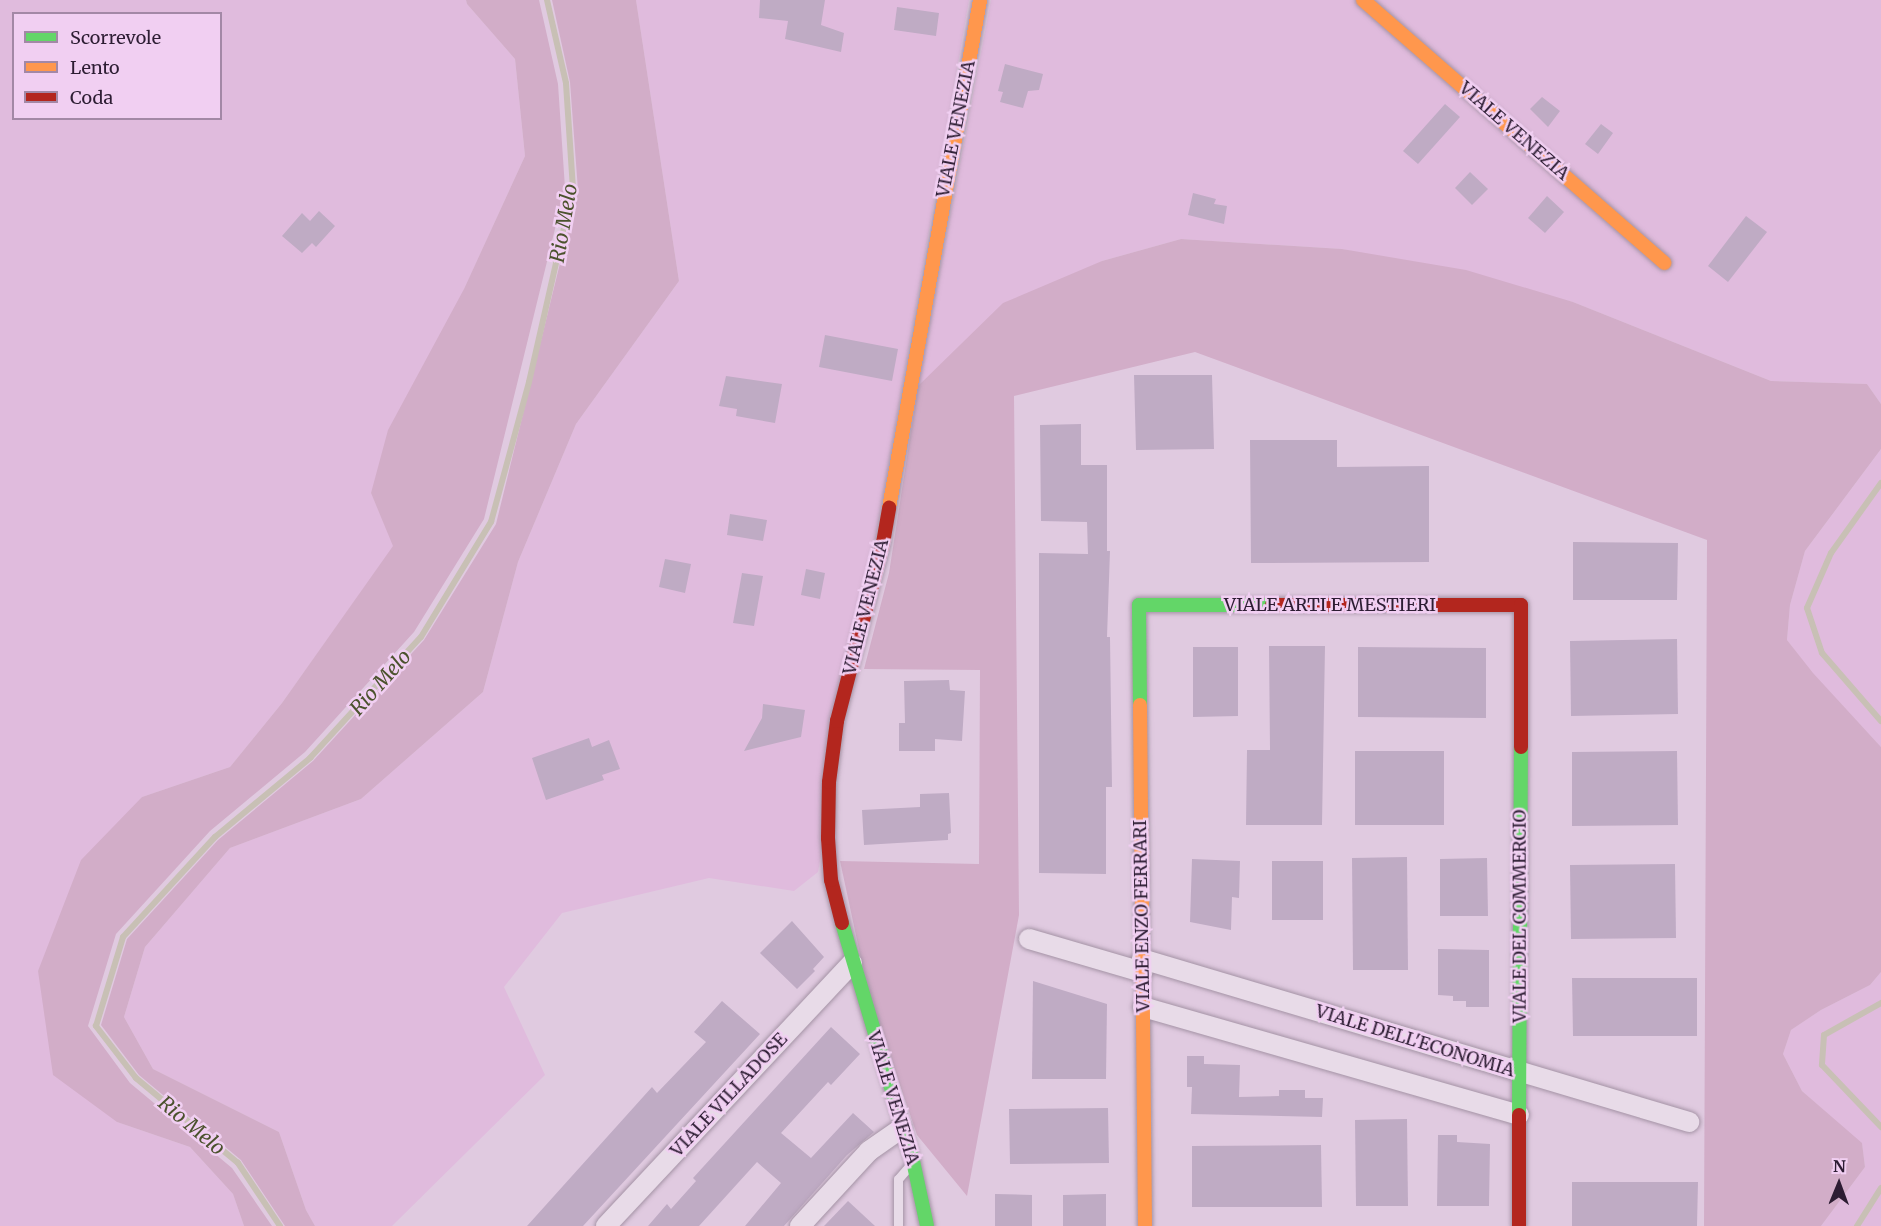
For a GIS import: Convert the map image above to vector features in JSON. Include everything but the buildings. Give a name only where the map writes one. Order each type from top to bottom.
[{"type":"street","name":"VIALE VENEZIA","points":[[927,1226],[921,1216],[913,1161],[852,963],[831,880],[828,837],[830,772],[837,721],[883,543],[934,245],[980,0]]},
{"type":"street","name":"VIALE VENEZIA","points":[[1363,0],[1665,263]]},
{"type":"street","name":"VIALE ARTI E MESTIERI","points":[[1139,601],[1521,601]]},
{"type":"street","name":"VIALE ENZO FERRARI","points":[[1139,601],[1145,790],[1142,965],[1145,1226]]},
{"type":"street","name":"VIALE DEL COMMERCIO","points":[[1519,1226],[1516,784],[1521,601]]},
{"type":"street","name":"VIALE DELL'ECONOMIA","points":[[1029,939],[1142,965],[1689,1122]]},
{"type":"street","name":"VIALE VILLADOSE","points":[[606,1226],[852,963]]},
{"type":"street","points":[[1143,1007],[1519,1115]]},
{"type":"street","points":[[800,1226],[869,1151],[902,1128]]},
{"type":"lane","points":[[898,1226],[898,1179],[913,1161]]},
{"type":"shaded area","points":[[0,0],[466,0],[515,59],[525,156],[371,493],[394,546],[282,703],[230,767],[142,797],[38,971],[117,1122],[190,1147],[233,1194],[244,1226],[0,1226]]},
{"type":"shaded area","points":[[466,0],[539,0],[558,84],[565,188],[484,519],[414,632],[305,752],[210,831],[116,934],[88,1026],[130,1083],[232,1168],[272,1226],[244,1226],[233,1194],[190,1147],[117,1122],[53,1075],[38,971],[81,860],[142,797],[230,767],[282,703],[393,546],[371,493],[388,430],[464,289],[525,156],[515,59]]},
{"type":"shaded area","points":[[552,0],[636,0],[679,281],[576,424],[518,562],[483,692],[361,799],[230,848],[145,947],[124,1017],[153,1069],[279,1132],[306,1210],[315,1226],[285,1226],[241,1160],[139,1075],[101,1025],[127,939],[218,840],[313,761],[424,640],[496,524],[578,190],[570,82]]},
{"type":"shaded area","points":[[636,0],[969,0],[818,872],[794,891],[709,878],[562,913],[504,987],[545,1075],[392,1226],[315,1226],[306,1210],[279,1132],[153,1069],[124,1017],[145,947],[230,848],[361,799],[483,692],[518,562],[576,424],[679,281]]},
{"type":"shaded area","points":[[991,0],[1881,0],[1881,404],[1867,384],[1771,381],[1573,302],[1342,249],[1181,239],[1102,261],[918,386]]},
{"type":"shaded area","points":[[1181,239],[1342,249],[1466,270],[1573,302],[1771,381],[1867,384],[1881,404],[1881,449],[1805,551],[1790,605],[1787,640],[1813,673],[1881,747],[1881,972],[1870,985],[1821,1010],[1791,1030],[1783,1054],[1802,1091],[1862,1143],[1865,1167],[1821,1226],[1704,1226],[1707,540],[1195,352],[1014,396],[1019,915],[967,1196],[917,1135],[868,991],[840,861],[979,864],[980,670],[864,669],[889,573],[918,386],[1003,303],[1102,261]]},
{"type":"shaded area","points":[[1881,449],[1881,747],[1812,673],[1787,640],[1790,605],[1805,551]]},
{"type":"shaded area","points":[[1881,972],[1881,1226],[1821,1226],[1865,1167],[1862,1144],[1802,1091],[1783,1054],[1791,1030],[1821,1010],[1870,985]]},
{"type":"waterway","name":"Rio Melo","points":[[280,1226],[238,1163],[136,1078],[96,1026],[123,937],[215,837],[310,758],[421,637],[491,522],[529,382],[573,189],[566,83],[547,0]]},
{"type":"waterway","points":[[1881,483],[1831,553],[1807,608],[1822,653],[1881,721]]},
{"type":"waterway","points":[[1881,1003],[1824,1035],[1822,1065],[1881,1127]]},
{"type":"waterway","points":[[1857,1226],[1881,1188]]},
{"type":"traffic: fast","points":[[1140,705],[1139,605],[1272,605]]},
{"type":"traffic: fast","points":[[1519,1115],[1521,747]]},
{"type":"traffic: fast","points":[[842,923],[913,1161],[927,1226]]},
{"type":"traffic: slow","points":[[889,508],[980,0]]},
{"type":"traffic: slow","points":[[1363,0],[1665,263]]},
{"type":"traffic: slow","points":[[1140,705],[1145,1226]]},
{"type":"traffic: jam","points":[[842,923],[831,880],[828,838],[829,782],[837,721],[883,543],[889,508]]},
{"type":"traffic: jam","points":[[1272,605],[1521,605],[1521,747]]},
{"type":"traffic: jam","points":[[1519,1115],[1519,1226]]}]
